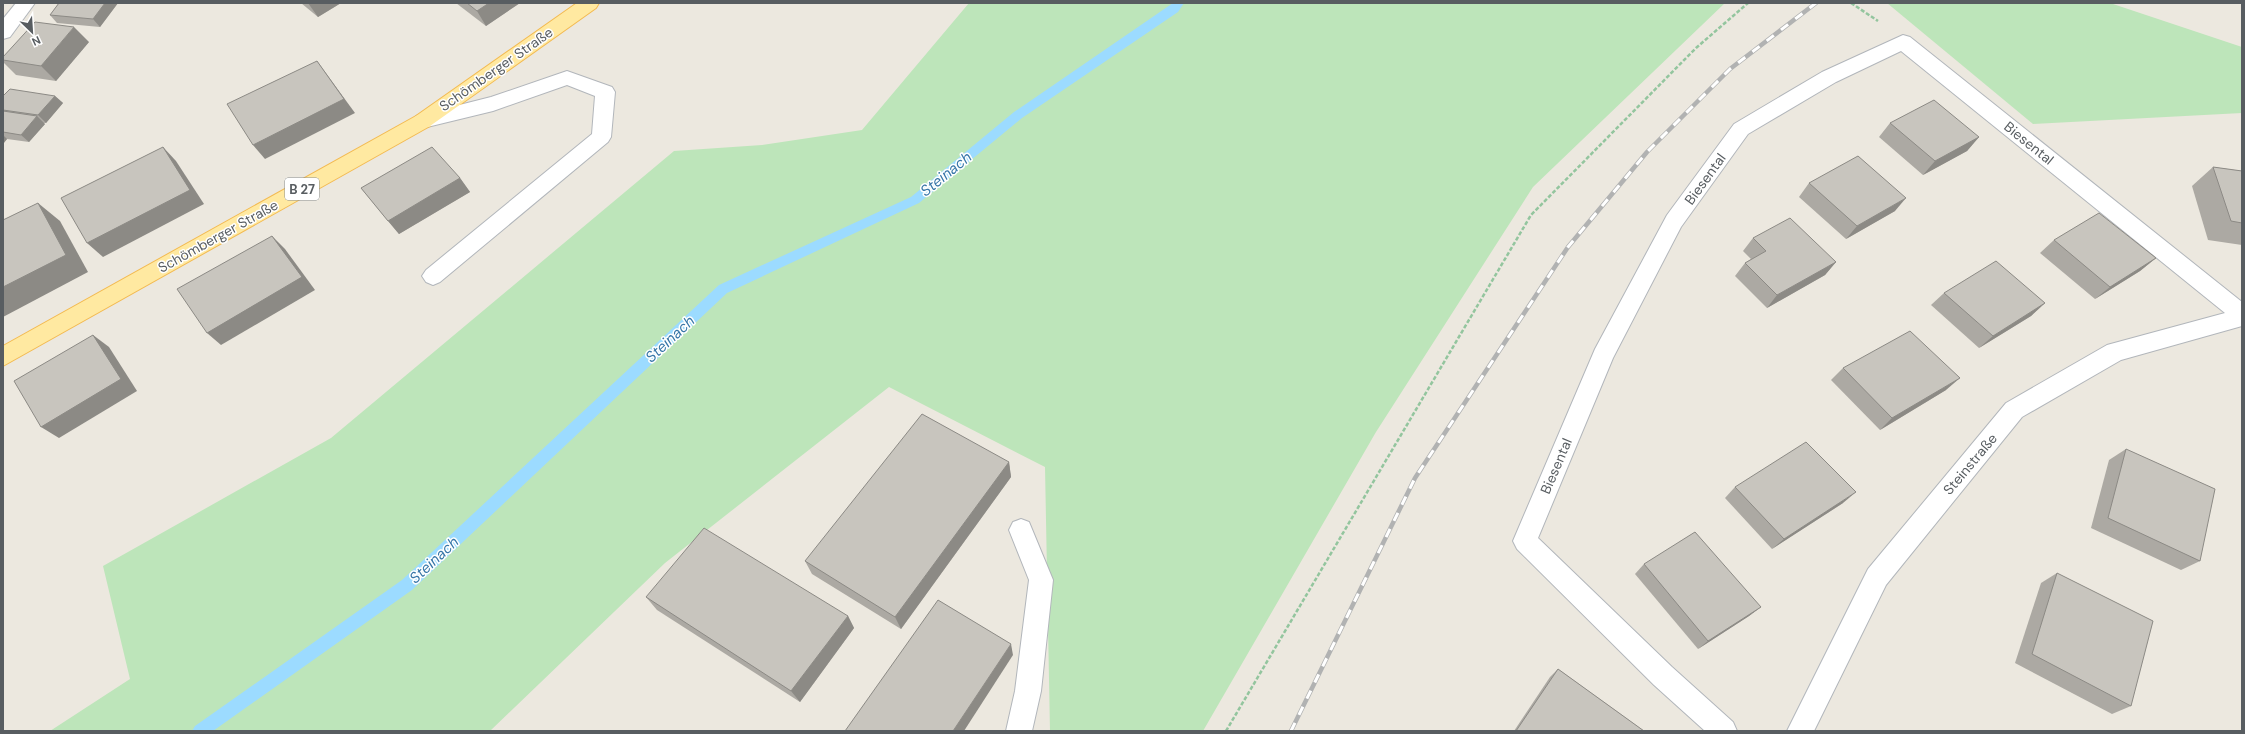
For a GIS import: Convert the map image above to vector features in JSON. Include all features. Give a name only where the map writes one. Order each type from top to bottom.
[{"type":"main road","name":"Schömberger Straße","points":[[3,358],[423,121],[590,3]]},
{"type":"street","points":[[3,32],[26,3]]},
{"type":"street","name":"Biesental","points":[[1724,731],[1663,676],[1524,541],[1603,356],[1674,221],[1741,129],[1830,77],[1903,42],[2242,314]]},
{"type":"street","points":[[423,121],[493,104],[567,78],[605,92],[601,137],[433,276]]},
{"type":"street","name":"Steinstraße","points":[[1800,731],[1877,577],[2014,410],[2115,352],[2242,318]]},
{"type":"street","points":[[1019,731],[1028,691],[1041,580],[1021,530]]},
{"type":"path","points":[[1226,731],[1531,215],[1696,48],[1748,3]]},
{"type":"green space","points":[[969,3],[1725,3],[1533,187],[1376,432],[1203,731],[1050,731],[1045,467],[889,387],[665,563],[490,731],[50,731],[130,679],[103,566],[331,438],[674,151],[762,145],[862,130]]},
{"type":"green space","points":[[1887,3],[2110,3],[2242,47],[2242,113],[2033,124]]},
{"type":"building","points":[[59,3],[105,3],[93,19],[50,15]]},
{"type":"building","points":[[467,3],[489,3],[477,11]]},
{"type":"building","points":[[35,22],[74,27],[41,66],[3,60],[3,57]]},
{"type":"building","points":[[317,61],[344,99],[253,145],[227,104]]},
{"type":"building","points":[[10,89],[55,96],[38,115],[3,110],[3,96]]},
{"type":"building","points":[[1934,100],[1979,137],[1935,161],[1890,123]]},
{"type":"building","points":[[3,111],[37,116],[21,135],[3,132]]},
{"type":"building","points":[[163,147],[190,190],[87,243],[61,198]]},
{"type":"building","points":[[432,147],[460,178],[388,221],[361,188]]},
{"type":"building","points":[[1858,156],[1906,198],[1857,226],[1809,183]]},
{"type":"building","points":[[2213,167],[2242,171],[2242,223],[2231,221]]},
{"type":"building","points":[[38,203],[66,255],[3,287],[3,220]]},
{"type":"building","points":[[2099,213],[2156,258],[2110,287],[2054,240]]},
{"type":"building","points":[[1790,218],[1836,262],[1777,295],[1745,263],[1766,251],[1753,238]]},
{"type":"building","points":[[272,236],[302,277],[207,333],[177,289]]},
{"type":"building","points":[[1996,261],[2045,303],[1993,336],[1944,293]]},
{"type":"building","points":[[1910,331],[1960,378],[1892,418],[1843,368]]},
{"type":"building","points":[[93,335],[121,379],[41,427],[14,381]]},
{"type":"building","points":[[922,414],[1009,462],[895,617],[805,561]]},
{"type":"building","points":[[1806,442],[1856,492],[1784,539],[1735,487]]},
{"type":"building","points":[[2126,449],[2215,489],[2200,561],[2108,518]]},
{"type":"building","points":[[704,528],[848,616],[791,691],[646,597]]},
{"type":"building","points":[[1695,532],[1761,607],[1708,641],[1644,564]]},
{"type":"building","points":[[2057,573],[2153,621],[2131,706],[2032,654]]},
{"type":"building","points":[[938,600],[1011,644],[953,731],[845,731]]},
{"type":"building","points":[[1558,669],[1644,731],[1516,731]]},
{"type":"waterway","name":"Steinach","points":[[200,731],[407,585],[723,289],[915,200],[1018,115],[1174,9],[1179,3]]},
{"type":"railway","points":[[1291,731],[1415,478],[1568,247],[1647,152],[1730,69],[1816,3]]}]
